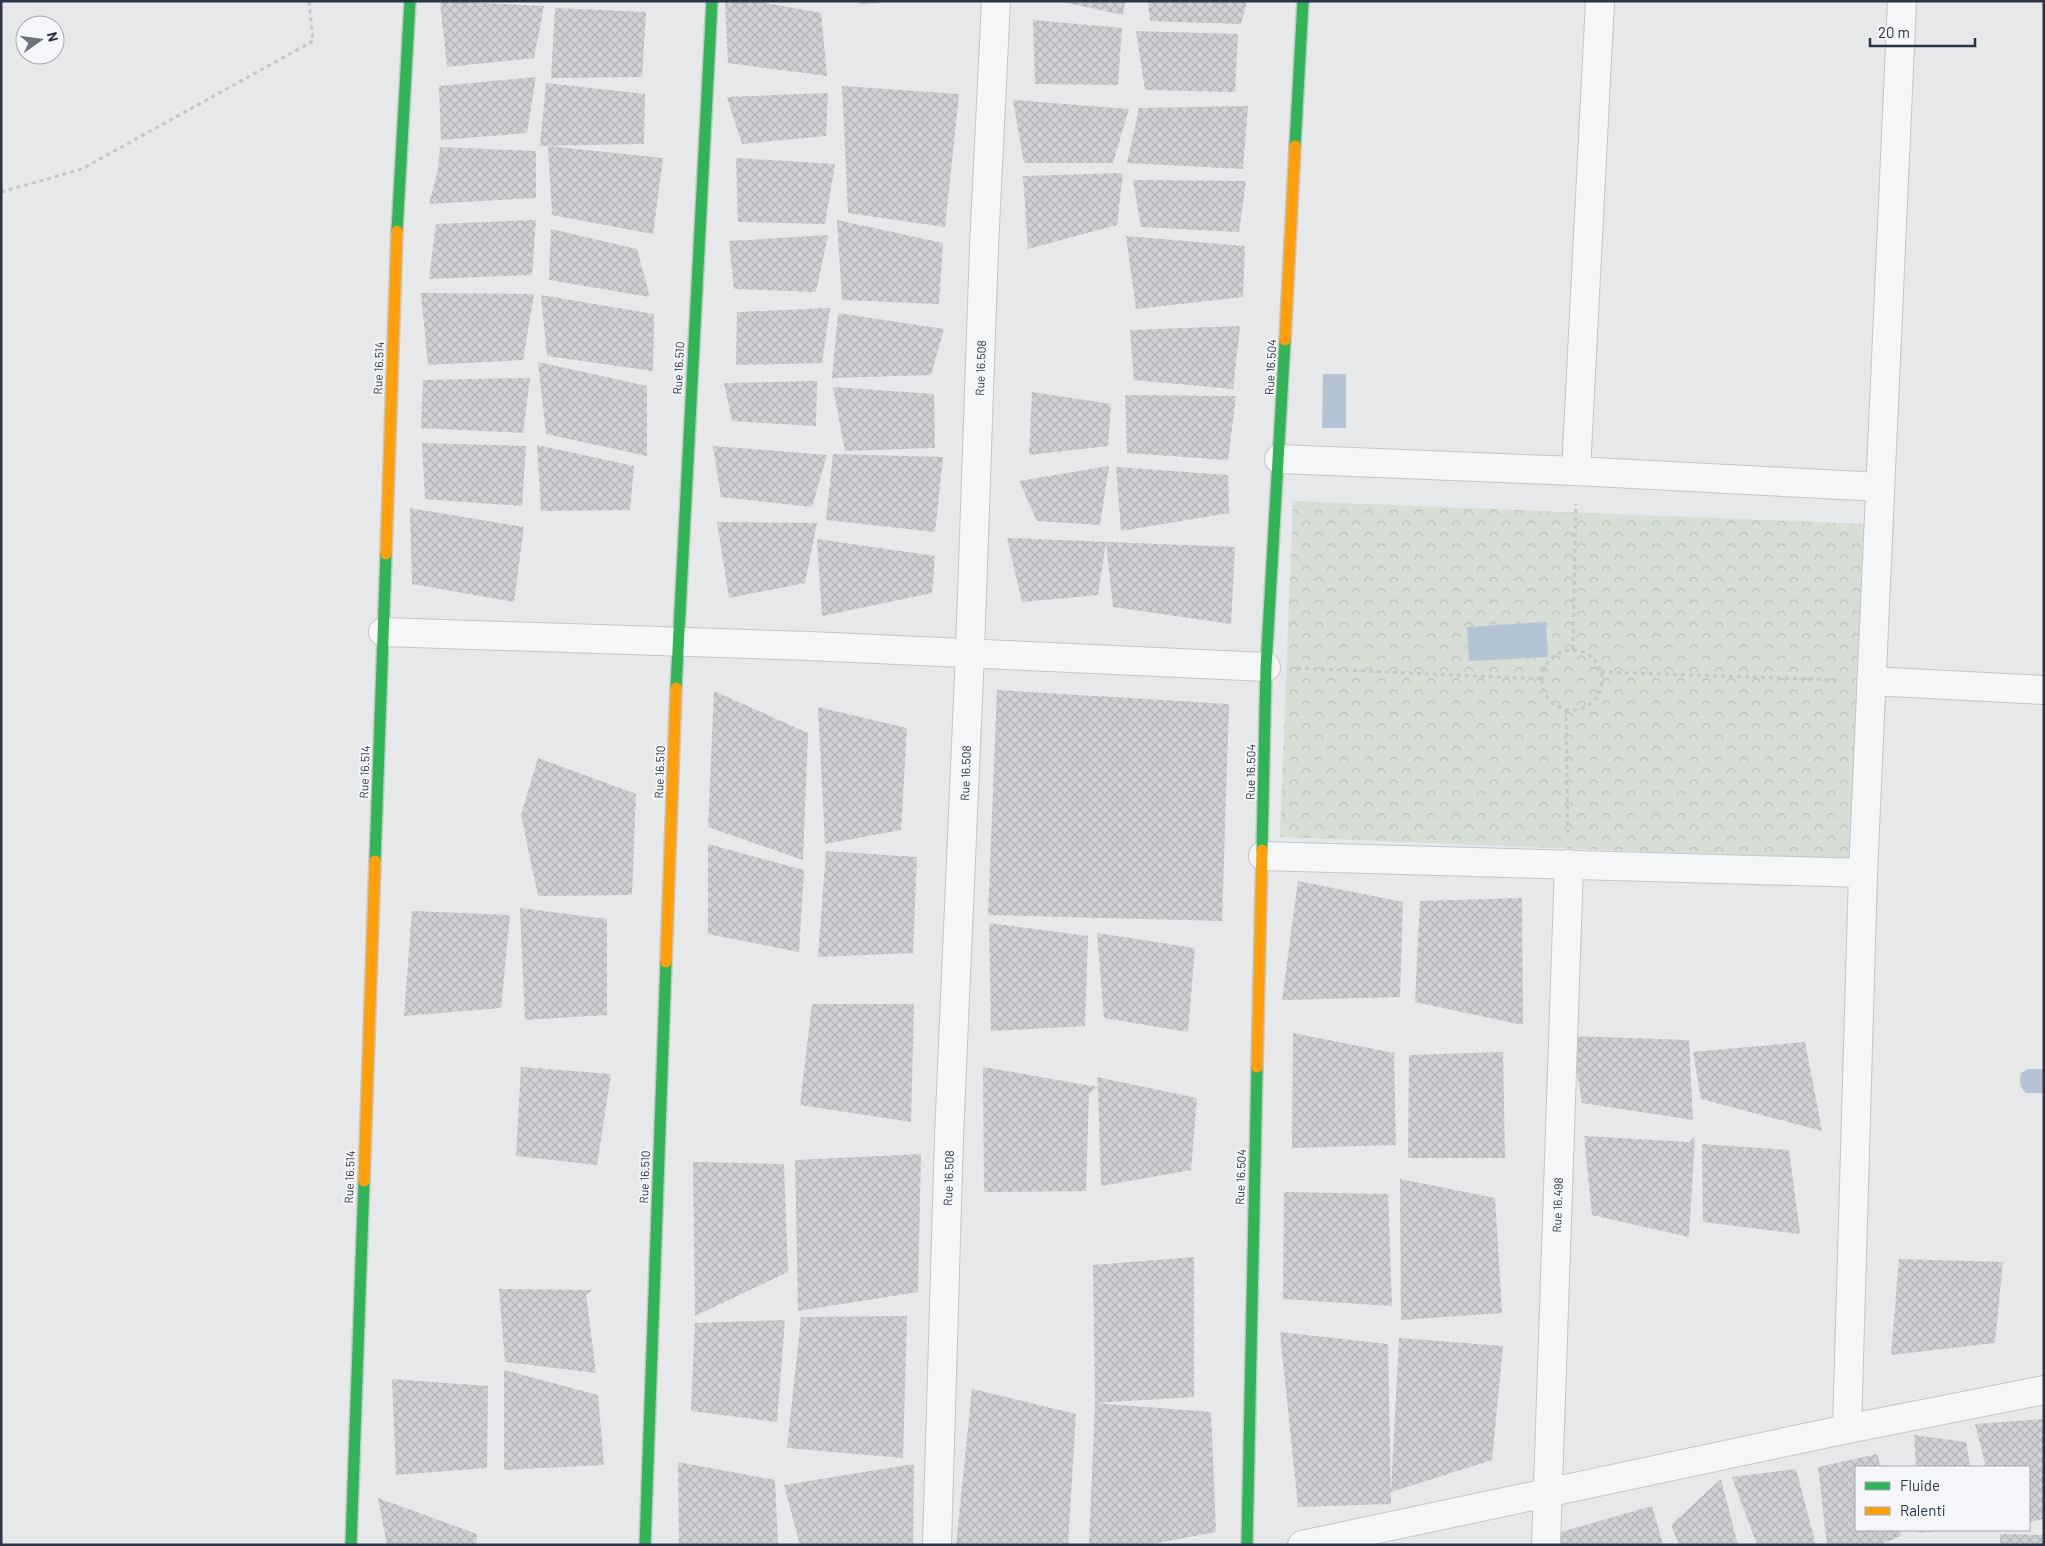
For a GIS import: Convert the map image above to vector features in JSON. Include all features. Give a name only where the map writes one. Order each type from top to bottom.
[{"type":"street","name":"Rue 16.514","points":[[351,1545],[397,230],[410,1]]},
{"type":"street","name":"Rue 16.510","points":[[645,1545],[678,642],[712,1]]},
{"type":"street","name":"Rue 16.508","points":[[937,1545],[949,1136],[996,1]]},
{"type":"street","name":"Rue 16.504","points":[[1246,1545],[1266,666],[1304,1]]},
{"type":"street","points":[[1576,471],[1600,1]]},
{"type":"street","points":[[1847,1429],[1863,873],[1902,1]]},
{"type":"street","points":[[1279,458],[1576,471],[1880,488]]},
{"type":"street","points":[[383,632],[970,652],[1266,666]]},
{"type":"street","points":[[1871,680],[2044,690]]},
{"type":"street","points":[[1263,856],[1863,873]]},
{"type":"street","name":"Rue 16.498","points":[[1546,1545],[1569,864]]},
{"type":"street","points":[[1302,1545],[1847,1429],[2044,1390]]},
{"type":"path","points":[[1,192],[82,169],[313,41],[309,1]]},
{"type":"path","points":[[1573,649],[1576,471]]},
{"type":"path","points":[[1573,649],[1587,653],[1595,660],[1601,672],[1602,682],[1596,699],[1578,709],[1566,709],[1556,706],[1548,699],[1544,689],[1542,679],[1545,667],[1550,658],[1563,651],[1573,649]]},
{"type":"path","points":[[1266,666],[1542,679]]},
{"type":"path","points":[[1601,672],[1871,680]]},
{"type":"path","points":[[1566,709],[1569,864]]},
{"type":"green space","points":[[1293,501],[1868,524],[1856,860],[1280,837]]},
{"type":"water","points":[[1323,374],[1346,374],[1346,428],[1322,428]]},
{"type":"water","points":[[1546,622],[1548,657],[1469,661],[1467,627]]},
{"type":"water","points":[[2028,1069],[2044,1069],[2044,1093],[2026,1093],[2022,1089],[2020,1082],[2021,1073]]},
{"type":"building","points":[[440,1],[544,6],[534,58],[447,67]]},
{"type":"building","points":[[725,1],[755,1],[821,13],[827,76],[728,63]]},
{"type":"building","points":[[859,1],[879,1],[879,3],[860,4]]},
{"type":"building","points":[[1058,1],[1125,1],[1123,15]]},
{"type":"building","points":[[1148,1],[1247,1],[1241,24],[1150,21]]},
{"type":"building","points":[[555,8],[646,12],[642,77],[551,78]]},
{"type":"building","points":[[1033,20],[1122,28],[1118,85],[1035,84]]},
{"type":"building","points":[[1136,31],[1238,34],[1235,92],[1145,90]]},
{"type":"building","points":[[536,77],[527,133],[441,140],[439,86]]},
{"type":"building","points":[[546,83],[645,94],[644,144],[540,146]]},
{"type":"building","points":[[842,86],[959,94],[945,227],[848,213]]},
{"type":"building","points":[[828,93],[826,136],[742,144],[727,97]]},
{"type":"building","points":[[1013,100],[1129,109],[1113,163],[1024,163]]},
{"type":"building","points":[[1248,106],[1243,169],[1127,163],[1139,108]]},
{"type":"building","points":[[548,146],[663,158],[653,234],[552,215]]},
{"type":"building","points":[[440,147],[536,151],[536,198],[429,204],[438,170]]},
{"type":"building","points":[[736,158],[835,164],[825,224],[738,222]]},
{"type":"building","points":[[1123,173],[1117,225],[1028,249],[1023,176]]},
{"type":"building","points":[[1133,180],[1246,181],[1239,232],[1141,227]]},
{"type":"building","points":[[536,220],[532,275],[429,279],[436,224]]},
{"type":"building","points":[[837,220],[943,243],[939,304],[842,300]]},
{"type":"building","points":[[551,229],[637,249],[650,297],[549,280]]},
{"type":"building","points":[[828,235],[816,292],[734,289],[729,241]]},
{"type":"building","points":[[1126,236],[1245,246],[1243,297],[1136,309]]},
{"type":"building","points":[[421,293],[534,294],[523,360],[428,365]]},
{"type":"building","points":[[541,295],[654,314],[653,371],[547,356]]},
{"type":"building","points":[[830,308],[822,363],[736,365],[737,312]]},
{"type":"building","points":[[838,313],[944,329],[931,375],[832,378]]},
{"type":"building","points":[[1240,326],[1233,389],[1134,380],[1130,330]]},
{"type":"building","points":[[538,362],[647,386],[647,456],[546,434]]},
{"type":"building","points":[[530,378],[523,433],[421,428],[423,380]]},
{"type":"building","points":[[817,381],[816,426],[732,421],[724,383]]},
{"type":"building","points":[[833,387],[934,394],[935,448],[845,451]]},
{"type":"building","points":[[1032,392],[1111,404],[1108,446],[1029,455]]},
{"type":"building","points":[[1125,395],[1236,396],[1228,460],[1127,453]]},
{"type":"building","points":[[422,443],[526,446],[522,506],[425,499]]},
{"type":"building","points":[[537,445],[634,466],[630,510],[541,511]]},
{"type":"building","points":[[713,446],[827,455],[812,507],[721,497]]},
{"type":"building","points":[[833,454],[943,457],[935,532],[826,520]]},
{"type":"building","points":[[1109,466],[1100,525],[1037,521],[1019,481]]},
{"type":"building","points":[[1116,467],[1228,475],[1229,513],[1121,531]]},
{"type":"building","points":[[410,508],[524,527],[514,602],[412,584]]},
{"type":"building","points":[[717,522],[817,523],[805,583],[729,598]]},
{"type":"building","points":[[1007,538],[1235,547],[1231,624],[1113,607],[1106,542],[1098,595],[1022,602]]},
{"type":"building","points":[[817,539],[935,556],[932,593],[822,616]]},
{"type":"building","points":[[997,690],[1229,704],[1222,921],[988,915]]},
{"type":"building","points":[[714,691],[808,733],[803,860],[708,827]]},
{"type":"building","points":[[818,707],[907,728],[901,830],[825,844]]},
{"type":"building","points":[[538,758],[636,794],[632,895],[538,896],[521,815]]},
{"type":"building","points":[[708,844],[804,870],[799,952],[708,934]]},
{"type":"building","points":[[826,851],[917,857],[913,953],[818,957]]},
{"type":"building","points":[[1298,881],[1403,902],[1400,997],[1282,1000]]},
{"type":"building","points":[[1522,898],[1523,1025],[1415,1002],[1420,901]]},
{"type":"building","points":[[520,908],[607,919],[607,1015],[525,1020]]},
{"type":"building","points":[[412,911],[510,915],[501,1008],[404,1016]]},
{"type":"building","points":[[989,923],[1088,936],[1085,1026],[991,1031]]},
{"type":"building","points":[[1097,933],[1195,948],[1188,1032],[1104,1018]]},
{"type":"building","points":[[812,1004],[914,1004],[911,1122],[800,1105]]},
{"type":"building","points":[[1293,1033],[1394,1053],[1396,1145],[1292,1148]]},
{"type":"building","points":[[1571,1036],[1689,1040],[1693,1120],[1582,1103]]},
{"type":"building","points":[[1805,1042],[1822,1131],[1701,1099],[1693,1052]]},
{"type":"building","points":[[1503,1052],[1505,1158],[1408,1158],[1409,1055]]},
{"type":"building","points":[[521,1067],[611,1074],[597,1165],[516,1156]]},
{"type":"building","points":[[983,1067],[1098,1087],[1089,1093],[1086,1191],[984,1192]]},
{"type":"building","points":[[1097,1077],[1197,1098],[1191,1170],[1101,1186]]},
{"type":"building","points":[[1584,1136],[1689,1142],[1695,1136],[1689,1237],[1592,1215]]},
{"type":"building","points":[[1702,1144],[1789,1150],[1800,1234],[1703,1222]]},
{"type":"building","points":[[921,1154],[918,1292],[798,1311],[795,1160]]},
{"type":"building","points":[[693,1162],[784,1164],[788,1272],[695,1316]]},
{"type":"building","points":[[1400,1179],[1495,1198],[1502,1313],[1401,1320]]},
{"type":"building","points":[[1284,1192],[1388,1194],[1392,1306],[1283,1299]]},
{"type":"building","points":[[1194,1257],[1194,1397],[1095,1403],[1093,1265]]},
{"type":"building","points":[[1899,1259],[2003,1262],[1995,1343],[1891,1355]]},
{"type":"building","points":[[499,1289],[593,1290],[586,1294],[596,1373],[505,1362]]},
{"type":"building","points":[[907,1316],[903,1458],[787,1448],[801,1317]]},
{"type":"building","points":[[785,1320],[777,1422],[691,1411],[695,1323]]},
{"type":"building","points":[[1280,1332],[1388,1344],[1391,1504],[1298,1507]]},
{"type":"building","points":[[1399,1338],[1503,1346],[1492,1460],[1391,1492]]},
{"type":"building","points":[[504,1370],[598,1395],[604,1465],[504,1470]]},
{"type":"building","points":[[392,1379],[488,1386],[487,1468],[396,1475]]},
{"type":"building","points":[[972,1389],[1076,1414],[1068,1545],[956,1545]]},
{"type":"building","points":[[1095,1403],[1211,1412],[1216,1532],[1147,1545],[1089,1545]]},
{"type":"building","points":[[2044,1419],[2044,1519],[2030,1522],[2030,1466],[1986,1466],[1975,1424]]},
{"type":"building","points":[[1914,1435],[1966,1442],[1970,1466],[1916,1466]]},
{"type":"building","points":[[1877,1454],[1881,1466],[1855,1466],[1855,1531],[1900,1531],[1901,1536],[1879,1545],[1827,1545],[1818,1467]]},
{"type":"building","points":[[678,1462],[775,1480],[778,1545],[679,1545]]},
{"type":"building","points":[[914,1464],[913,1545],[800,1545],[784,1485]]},
{"type":"building","points":[[1796,1469],[1816,1545],[1757,1545],[1732,1477]]},
{"type":"building","points":[[1721,1479],[1738,1545],[1679,1545],[1671,1525]]},
{"type":"building","points":[[378,1498],[477,1534],[476,1545],[387,1545]]},
{"type":"building","points":[[1652,1506],[1663,1545],[1558,1545],[1554,1534]]},
{"type":"building","points":[[1919,1531],[1937,1531],[1919,1533]]},
{"type":"building","points":[[2000,1534],[2044,1535],[2044,1545],[2000,1545]]},
{"type":"traffic: fast","points":[[397,231],[410,1]]},
{"type":"traffic: fast","points":[[676,688],[712,1]]},
{"type":"traffic: fast","points":[[1295,146],[1303,1]]},
{"type":"traffic: fast","points":[[1262,850],[1266,667],[1285,340]]},
{"type":"traffic: fast","points":[[375,861],[386,554]]},
{"type":"traffic: fast","points":[[645,1545],[666,962]]},
{"type":"traffic: fast","points":[[1247,1545],[1257,1067]]},
{"type":"traffic: fast","points":[[351,1545],[364,1181]]},
{"type":"traffic: slow","points":[[1285,340],[1295,146]]},
{"type":"traffic: slow","points":[[386,554],[397,231]]},
{"type":"traffic: slow","points":[[666,962],[676,688]]},
{"type":"traffic: slow","points":[[1257,1067],[1262,850]]},
{"type":"traffic: slow","points":[[364,1181],[375,861]]}]
